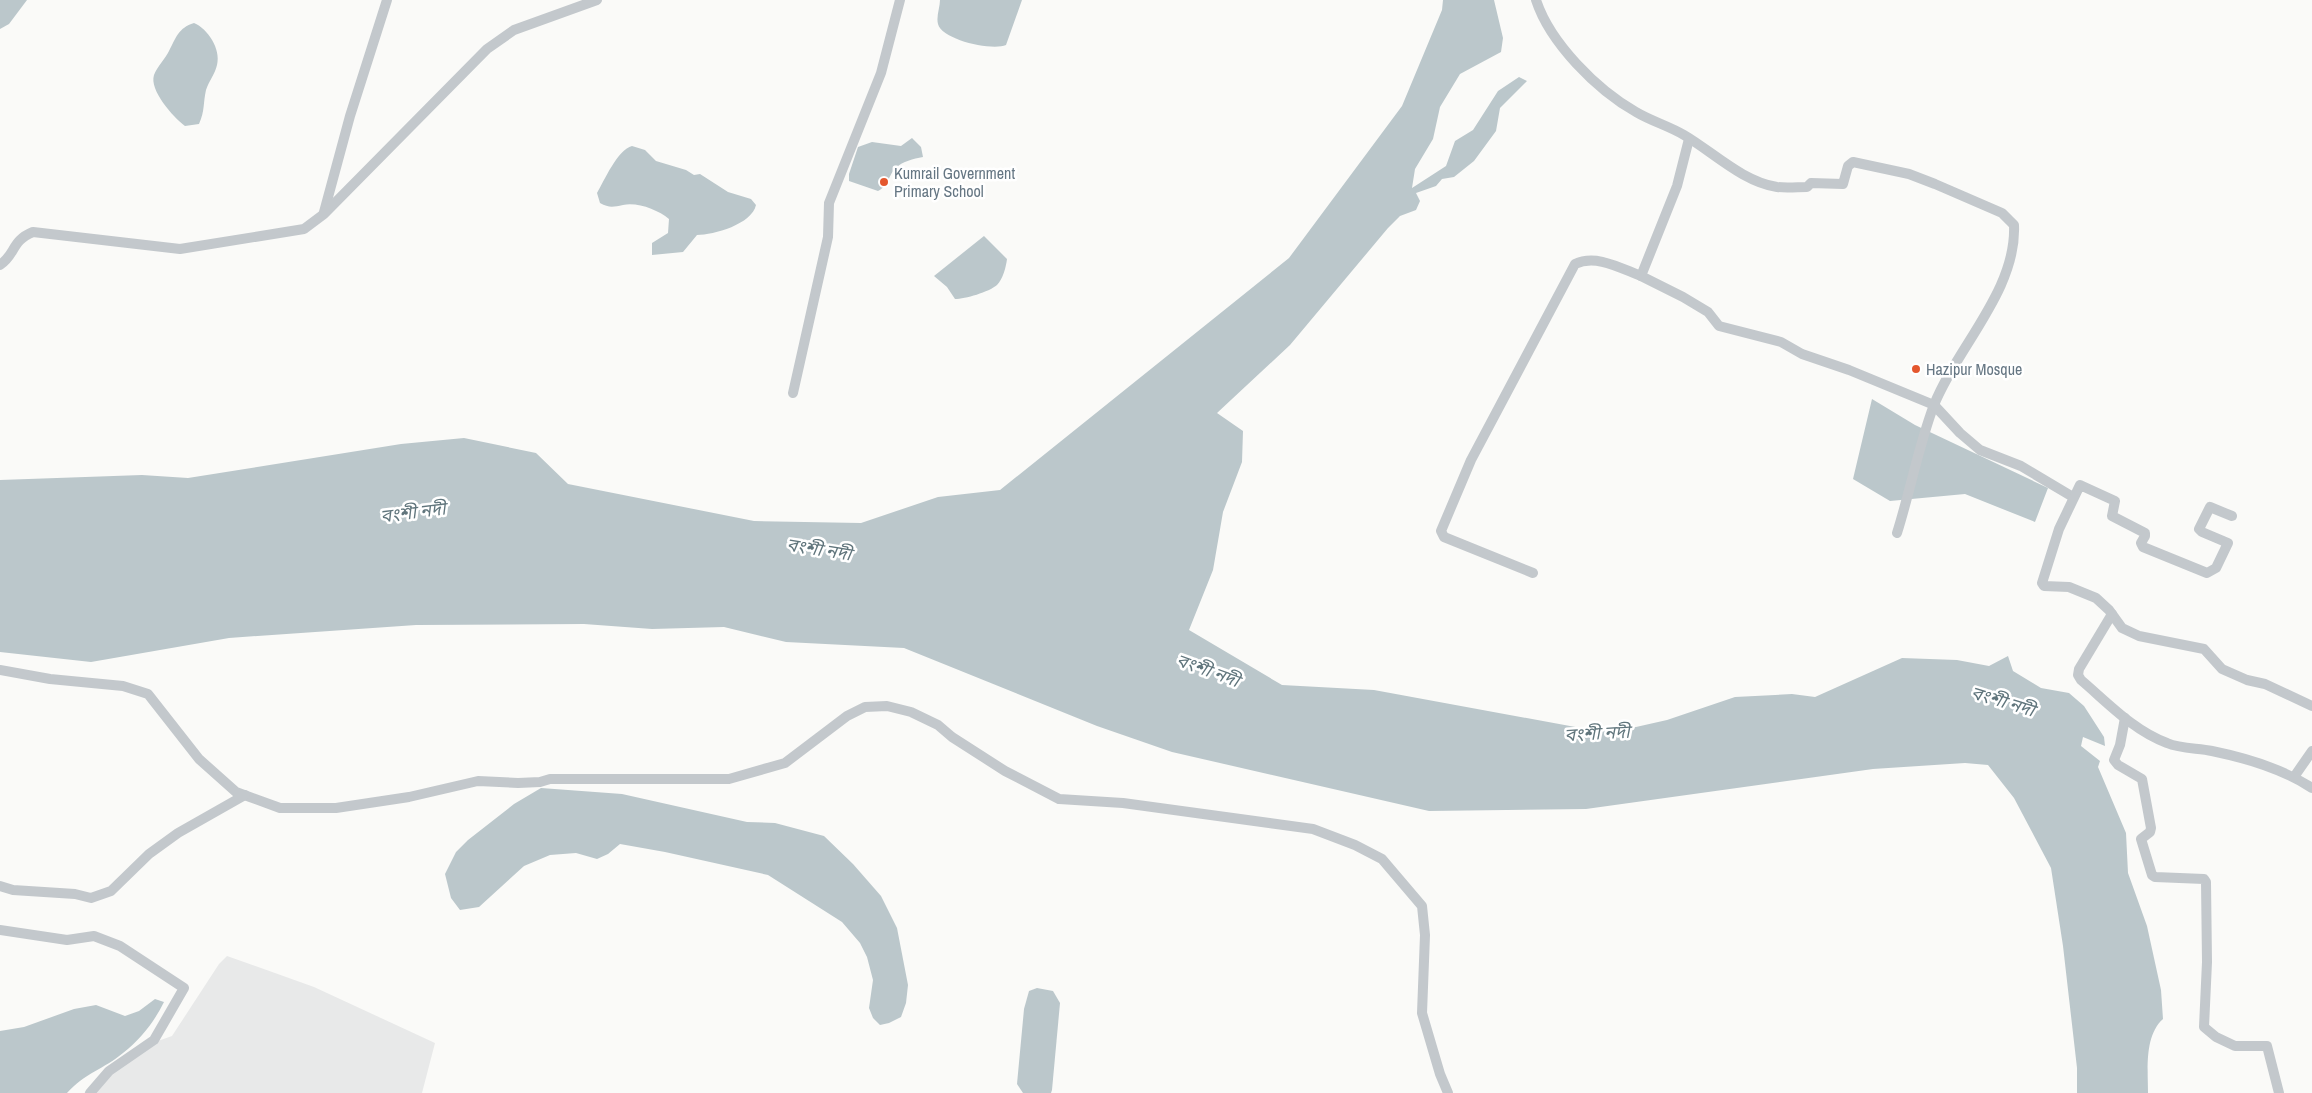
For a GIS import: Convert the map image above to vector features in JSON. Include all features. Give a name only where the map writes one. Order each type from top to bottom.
[{"type":"street","points":[[324,214],[350,116],[387,0]]},
{"type":"street","points":[[0,265],[6,262],[21,237],[33,232],[180,249],[304,229],[324,214],[488,49],[514,30],[596,0]]},
{"type":"street","points":[[793,393],[828,237],[829,203],[881,73],[900,0]]},
{"type":"street","points":[[1536,0],[1540,14],[1563,47],[1612,97],[1638,114],[1689,139],[1757,181],[1777,187],[1808,187],[1811,183],[1843,184],[1848,166],[1853,162],[1909,174],[2002,212],[2014,225],[2012,253],[2007,270],[1975,334],[1952,365],[1934,406],[1897,533]]},
{"type":"street","points":[[1641,276],[1677,186],[1689,139]]},
{"type":"street","points":[[1533,572],[1444,537],[1441,531],[1472,460],[1575,264],[1584,259],[1598,260],[1641,276],[1708,312],[1719,326],[1781,342],[1802,354],[1849,370],[1934,406],[1960,433],[1980,450],[2021,466],[2038,475],[2060,491],[2073,497]]},
{"type":"street","points":[[2232,516],[2210,507],[2199,529],[2228,543],[2216,568],[2207,573],[2143,547],[2141,543],[2145,533],[2112,516],[2115,502],[2113,500],[2080,485],[2059,529],[2042,583],[2044,586],[2069,587],[2096,598],[2112,614],[2122,628],[2139,636],[2204,649],[2222,669],[2247,680],[2264,684],[2312,706]]},
{"type":"street","points":[[2112,614],[2079,669],[2078,675],[2125,718],[2136,727],[2168,744],[2212,750],[2251,761],[2294,776],[2312,788]]},
{"type":"street","points":[[0,670],[122,686],[148,694],[199,759],[236,792],[280,808],[336,808],[409,797],[478,782],[518,783],[576,779],[729,780],[786,763],[846,716],[864,707],[887,706],[901,709],[938,726],[1005,771],[1059,799],[1122,803],[1313,829],[1382,859],[1422,906],[1425,935],[1422,1013],[1440,1074],[1448,1093]]},
{"type":"street","points":[[2125,718],[2120,745],[2114,760],[2118,765],[2142,780],[2150,832],[2141,839],[2152,875],[2205,880],[2208,962],[2204,1027],[2216,1037],[2235,1046],[2268,1046],[2279,1093]]},
{"type":"street","points":[[2294,776],[2312,751]]},
{"type":"street","points":[[0,886],[13,890],[75,894],[91,898],[111,891],[149,854],[178,833],[245,795]]},
{"type":"street","points":[[0,930],[68,940],[94,936],[120,946],[184,988],[154,1040],[110,1071],[90,1093]]},
{"type":"shaded area","points":[[227,956],[314,987],[435,1043],[422,1093],[84,1093],[138,1048],[172,1036],[219,964]]},
{"type":"water","points":[[0,0],[27,0],[9,24],[0,29]]},
{"type":"water","points":[[940,0],[1022,0],[1006,45],[990,46],[968,43],[941,30],[938,24]]},
{"type":"water","name":"বংশী নদী","points":[[1443,0],[1494,0],[1503,38],[1501,52],[1460,74],[1440,107],[1433,139],[1415,169],[1412,188],[1446,166],[1455,141],[1473,130],[1498,91],[1519,77],[1527,81],[1500,108],[1496,131],[1474,161],[1454,177],[1442,179],[1436,186],[1416,193],[1420,201],[1416,210],[1400,216],[1388,228],[1290,345],[1217,413],[1243,431],[1242,462],[1223,512],[1213,570],[1189,630],[1282,685],[1374,690],[1597,731],[1636,727],[1667,720],[1735,697],[1792,694],[1815,697],[1902,658],[1957,660],[1989,666],[2008,656],[2013,671],[2041,688],[2069,693],[2084,706],[2104,737],[2105,746],[2083,737],[2081,746],[2100,761],[2098,767],[2126,833],[2128,873],[2147,926],[2161,990],[2163,1019],[2157,1026],[2150,1044],[2148,1054],[2148,1093],[2077,1093],[2077,1068],[2063,946],[2051,868],[2014,798],[1988,765],[1965,763],[1873,769],[1586,809],[1429,811],[1172,752],[1097,726],[904,648],[786,642],[724,627],[652,629],[584,624],[416,625],[229,638],[91,662],[0,652],[0,480],[142,475],[188,478],[401,444],[464,438],[536,453],[568,484],[754,521],[861,523],[938,497],[1000,490],[1289,258],[1402,106],[1442,10]]},
{"type":"water","points":[[194,23],[204,30],[212,40],[218,59],[206,90],[199,124],[185,126],[163,103],[153,81],[155,72],[178,34],[184,28]]},
{"type":"water","points":[[912,138],[921,147],[923,157],[908,161],[899,166],[893,171],[882,189],[878,191],[849,181],[849,174],[858,147],[872,142],[901,146]]},
{"type":"water","points":[[632,146],[645,150],[656,161],[686,170],[694,175],[700,174],[728,192],[751,199],[756,205],[753,212],[740,223],[722,231],[697,235],[683,252],[652,255],[652,243],[668,233],[669,219],[654,210],[641,206],[629,204],[614,207],[606,206],[600,203],[597,193],[617,159],[627,148]]},
{"type":"water","points":[[984,236],[1007,259],[1003,276],[997,285],[988,290],[955,299],[947,287],[934,276]]},
{"type":"water","points":[[1872,399],[1915,425],[2048,488],[2035,522],[1965,494],[1890,501],[1853,479]]},
{"type":"water","points":[[541,788],[622,794],[747,822],[775,823],[824,836],[853,864],[881,896],[897,928],[908,985],[906,1003],[901,1017],[880,1025],[873,1018],[869,1008],[873,980],[867,957],[860,943],[842,922],[768,875],[620,844],[608,854],[597,859],[576,853],[550,855],[524,866],[479,907],[460,910],[451,898],[445,874],[456,852],[468,840],[514,804]]},
{"type":"water","points":[[1037,988],[1053,991],[1060,1003],[1052,1090],[1051,1093],[1023,1093],[1017,1084],[1024,1009],[1029,991]]},
{"type":"water","points":[[155,999],[164,1002],[151,1023],[130,1048],[74,1086],[67,1093],[0,1093],[0,1031],[24,1027],[74,1009],[96,1005],[125,1016],[139,1011]]},
{"type":"place","name":"Kumrail Government Primary School","points":[[884,182]]},
{"type":"place","name":"Hazipur Mosque","points":[[1916,369]]}]
